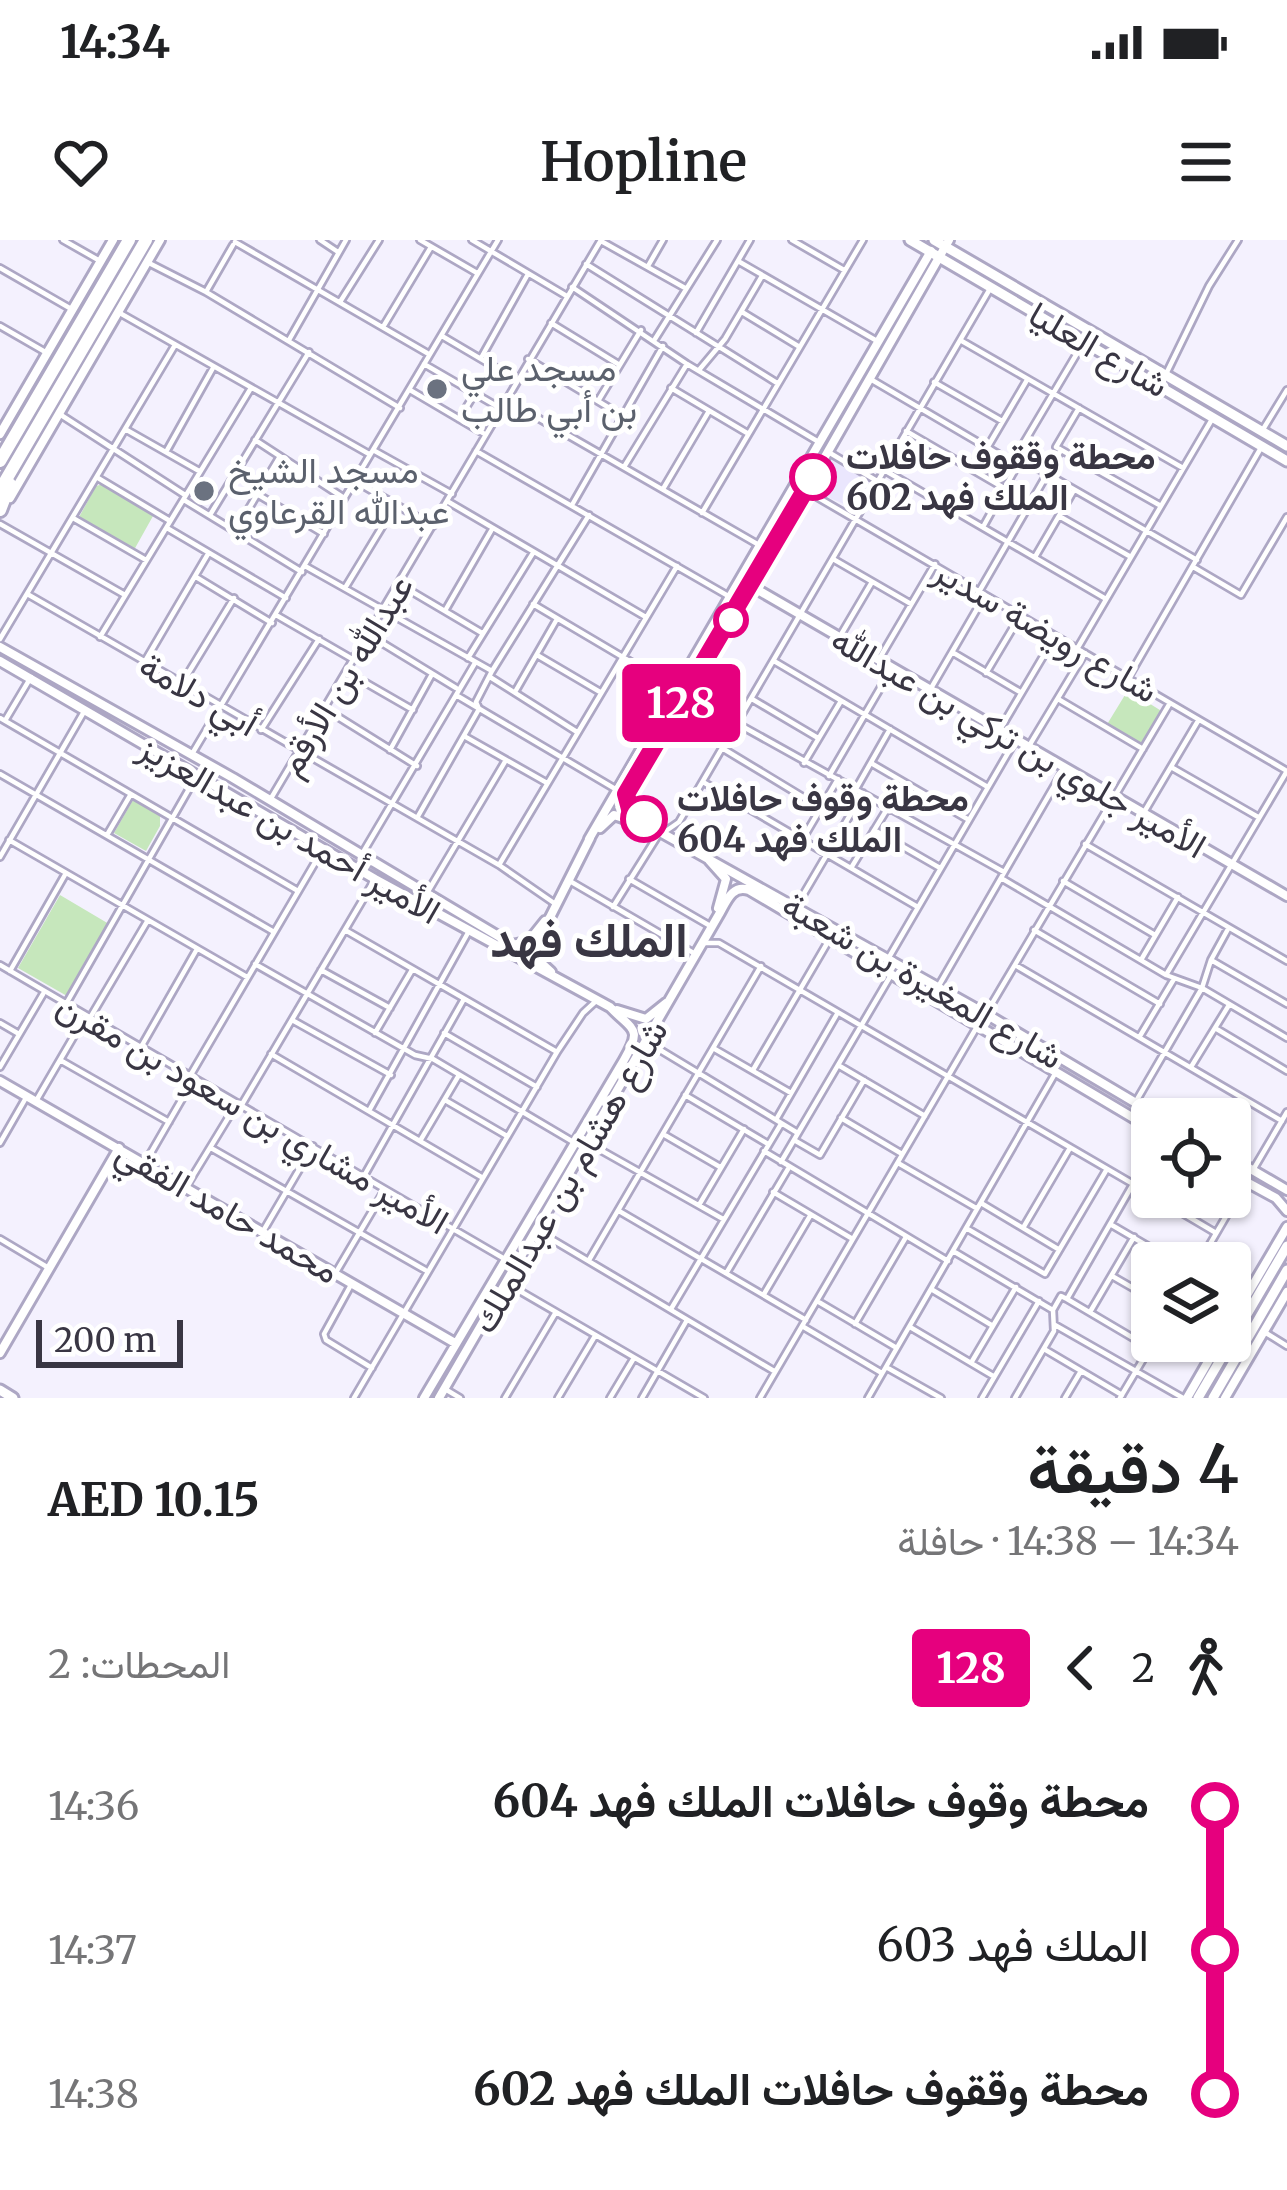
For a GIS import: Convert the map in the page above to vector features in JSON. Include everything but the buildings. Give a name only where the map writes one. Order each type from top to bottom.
[{"type":"highway","points":[[0,459],[3,435],[121,240]]},
{"type":"highway","points":[[0,490],[114,296],[154,240]]},
{"type":"highway","points":[[0,516],[33,433]]},
{"type":"main road","name":"شارع العليا","points":[[910,240],[939,245],[1166,374],[1213,417],[1287,461]]},
{"type":"main road","name":"شارع العليا","points":[[939,245],[991,287],[1287,446]]},
{"type":"main road","points":[[1198,1398],[1287,1246]]},
{"type":"main road","points":[[1213,1398],[1287,1270]]},
{"type":"main road","points":[[0,1390],[14,1398]]},
{"type":"street","points":[[63,240],[101,262]]},
{"type":"street","points":[[3,435],[47,353],[80,311],[101,262],[121,240]]},
{"type":"street","points":[[125,595],[0,516],[147,262],[154,240]]},
{"type":"street","points":[[320,240],[338,252]]},
{"type":"street","points":[[289,340],[346,240]]},
{"type":"street","points":[[340,302],[379,240]]},
{"type":"street","points":[[420,240],[477,273]]},
{"type":"street","points":[[472,240],[566,296]]},
{"type":"street","points":[[192,754],[498,240]]},
{"type":"street","points":[[648,266],[663,240]]},
{"type":"street","points":[[655,340],[717,240]]},
{"type":"street","points":[[696,333],[750,240]]},
{"type":"street","points":[[792,240],[844,270]]},
{"type":"street","points":[[702,513],[863,240]]},
{"type":"street","points":[[1166,374],[1209,286],[1238,240]]},
{"type":"street","points":[[206,292],[236,241],[430,355]]},
{"type":"street","points":[[585,241],[600,242],[687,290]]},
{"type":"street","name":"عبدالله بن الأرقم","points":[[270,800],[600,242]]},
{"type":"street","points":[[564,981],[538,961],[535,947],[554,903],[817,441],[939,245]]},
{"type":"street","points":[[939,245],[871,379],[686,695],[955,844],[1048,906],[1166,975],[1202,988],[1287,1037]]},
{"type":"street","points":[[382,327],[431,247]]},
{"type":"street","points":[[738,261],[877,341]]},
{"type":"street","points":[[147,262],[400,408]]},
{"type":"street","points":[[586,264],[777,383]]},
{"type":"street","points":[[0,268],[80,311]]},
{"type":"street","points":[[481,358],[528,274]]},
{"type":"street","points":[[699,370],[763,275]]},
{"type":"street","points":[[572,287],[687,364],[817,441]]},
{"type":"street","points":[[683,843],[680,823],[991,287]]},
{"type":"street","points":[[118,312],[450,498],[492,529],[645,616]]},
{"type":"street","points":[[742,312],[799,346]]},
{"type":"street","points":[[551,323],[620,364]]},
{"type":"street","points":[[0,326],[47,353]]},
{"type":"street","points":[[598,401],[641,330]]},
{"type":"street","points":[[877,341],[890,333],[889,346]]},
{"type":"street","points":[[442,336],[516,380]]},
{"type":"street","points":[[960,340],[1184,468]]},
{"type":"street","points":[[982,526],[1085,340]]},
{"type":"street","points":[[0,643],[175,345]]},
{"type":"street","points":[[572,505],[663,346]]},
{"type":"street","points":[[210,515],[309,352]]},
{"type":"street","points":[[528,359],[622,416]]},
{"type":"street","points":[[424,364],[500,408]]},
{"type":"street","points":[[624,467],[687,364]]},
{"type":"street","points":[[166,452],[214,367]]},
{"type":"street","points":[[871,379],[987,448],[1046,473],[1146,531],[1241,595],[1287,517]]},
{"type":"street","points":[[987,448],[1028,380]]},
{"type":"street","points":[[934,382],[1002,422]]},
{"type":"street","points":[[100,637],[251,388]]},
{"type":"street","points":[[670,388],[747,433]]},
{"type":"street","points":[[410,390],[485,434]]},
{"type":"street","points":[[1262,431],[1287,390]]},
{"type":"street","points":[[459,419],[475,393]]},
{"type":"street","points":[[505,399],[759,545]]},
{"type":"street","points":[[930,690],[1079,408]]},
{"type":"street","points":[[662,490],[710,411]]},
{"type":"street","points":[[61,416],[235,532],[471,660],[578,732]]},
{"type":"street","points":[[1077,649],[1213,417]]},
{"type":"street","points":[[125,429],[201,472]]},
{"type":"street","points":[[906,431],[1004,488]]},
{"type":"street","points":[[255,440],[344,498]]},
{"type":"street","points":[[1128,678],[1262,446]]},
{"type":"street","points":[[1058,448],[1160,506]]},
{"type":"street","points":[[476,452],[730,597]]},
{"type":"street","points":[[827,452],[877,481]]},
{"type":"street","points":[[235,532],[279,458]]},
{"type":"street","points":[[884,470],[1106,599]]},
{"type":"street","points":[[98,478],[286,598]]},
{"type":"street","points":[[355,481],[433,526]]},
{"type":"street","name":"شارع رويضة سدير","points":[[805,490],[1287,771]]},
{"type":"street","points":[[1035,557],[1074,490]]},
{"type":"street","points":[[257,494],[323,534]]},
{"type":"street","points":[[345,588],[396,504]]},
{"type":"street","points":[[479,709],[476,702],[491,675],[589,515]]},
{"type":"street","points":[[1059,516],[1131,557]]},
{"type":"street","points":[[73,518],[147,560]]},
{"type":"street","points":[[446,609],[492,529]]},
{"type":"street","points":[[144,663],[209,552]]},
{"type":"street","points":[[362,854],[533,553]]},
{"type":"street","points":[[832,559],[911,605]]},
{"type":"street","points":[[878,661],[934,564]]},
{"type":"street","points":[[499,866],[677,566]]},
{"type":"street","points":[[196,577],[272,623]]},
{"type":"street","points":[[839,638],[872,582]]},
{"type":"street","points":[[399,584],[483,634]]},
{"type":"street","name":"الأمير جلوي بن تركي بن عبدالله","points":[[751,586],[1284,894]]},
{"type":"street","name":"أبي دلامة","points":[[29,595],[499,866],[554,903]]},
{"type":"street","points":[[181,686],[234,598]]},
{"type":"street","points":[[532,604],[675,688]]},
{"type":"street","points":[[276,615],[354,660]]},
{"type":"street","points":[[986,673],[1020,615]]},
{"type":"street","points":[[515,692],[557,619]]},
{"type":"street","points":[[369,634],[479,709],[618,790]]},
{"type":"street","points":[[999,731],[1055,636]]},
{"type":"street","points":[[261,730],[319,639]]},
{"type":"street","name":"الأمير أحمد بن عبدالعزيز","points":[[0,643],[513,945],[527,943],[545,921]]},
{"type":"street","points":[[952,652],[1022,693]]},
{"type":"street","points":[[1028,748],[1085,653]]},
{"type":"street","points":[[537,655],[602,693]]},
{"type":"street","name":"الأمير أحمد بن عبدالعزيز","points":[[0,661],[375,879],[610,1007],[636,1036]]},
{"type":"street","points":[[774,661],[988,787]]},
{"type":"street","points":[[829,776],[892,668]]},
{"type":"street","points":[[347,672],[413,710]]},
{"type":"street","points":[[390,750],[433,674]]},
{"type":"street","points":[[31,677],[2,720],[298,891]]},
{"type":"street","name":"شارع المغيرة بن شعبة","points":[[686,695],[625,800],[630,809],[660,831],[1131,1101]]},
{"type":"street","points":[[1058,698],[1143,749]]},
{"type":"street","points":[[752,699],[818,738]]},
{"type":"street","points":[[804,763],[841,701]]},
{"type":"street","points":[[986,1014],[1171,703]]},
{"type":"street","points":[[417,818],[479,709]]},
{"type":"street","points":[[0,856],[85,710]]},
{"type":"street","points":[[327,710],[416,766]]},
{"type":"street","points":[[118,730],[126,717]]},
{"type":"street","points":[[1143,814],[1199,719]]},
{"type":"street","points":[[856,789],[890,729]]},
{"type":"street","points":[[464,736],[548,783]]},
{"type":"street","points":[[888,959],[1016,741]]},
{"type":"street","points":[[722,748],[820,808]]},
{"type":"street","points":[[428,893],[506,760]]},
{"type":"street","points":[[871,763],[969,820]]},
{"type":"street","points":[[1171,767],[1258,817]]},
{"type":"street","points":[[938,987],[1064,769]]},
{"type":"street","points":[[1166,975],[1287,771]]},
{"type":"street","points":[[0,773],[274,932]]},
{"type":"street","points":[[66,1004],[197,775]]},
{"type":"street","points":[[802,840],[838,779]]},
{"type":"street","points":[[703,782],[918,907]]},
{"type":"street","points":[[796,907],[863,793]]},
{"type":"street","points":[[107,835],[131,794]]},
{"type":"street","points":[[851,868],[889,806]]},
{"type":"street","points":[[589,839],[614,815],[660,831]]},
{"type":"street","points":[[613,907],[660,831],[680,823]]},
{"type":"street","points":[[874,830],[940,868]]},
{"type":"street","points":[[9,840],[247,977]]},
{"type":"street","points":[[1085,844],[1287,961]]},
{"type":"street","points":[[145,1163],[323,849]]},
{"type":"street","points":[[704,855],[726,879],[718,916]]},
{"type":"street","points":[[10,971],[66,873]]},
{"type":"street","points":[[186,1187],[375,879]]},
{"type":"street","points":[[629,879],[711,928],[719,943]]},
{"type":"street","points":[[568,880],[697,955]]},
{"type":"street","points":[[1063,881],[1155,935]]},
{"type":"street","points":[[1284,894],[1287,883]]},
{"type":"street","name":"شارع المغيرة بن شعبة","points":[[733,891],[749,890],[1131,1117]]},
{"type":"street","name":"شارع هشام بن عبدالملك","points":[[442,1394],[733,891]]},
{"type":"street","points":[[1141,960],[1178,897]]},
{"type":"street","points":[[0,1143],[60,1060],[148,920]]},
{"type":"street","points":[[1138,1098],[1202,988],[1210,960],[1229,927]]},
{"type":"street","points":[[345,930],[557,1052]]},
{"type":"street","points":[[1034,930],[1160,1004]]},
{"type":"street","points":[[369,1112],[469,931]]},
{"type":"street","points":[[753,1070],[830,939]]},
{"type":"street","points":[[704,943],[719,943],[760,966],[1131,1183]]},
{"type":"street","points":[[140,1047],[196,949]]},
{"type":"street","points":[[1210,960],[1287,1004]]},
{"type":"street","points":[[255,964],[403,1048],[434,1059],[575,1143]]},
{"type":"street","points":[[1015,964],[1282,1120]]},
{"type":"street","name":"الأمير مشاري بن سعود بن مقرن","points":[[0,965],[506,1259]]},
{"type":"street","points":[[589,1260],[760,966]]},
{"type":"street","points":[[375,1033],[413,968]]},
{"type":"street","points":[[321,970],[390,1008]]},
{"type":"street","points":[[781,1162],[891,975]]},
{"type":"street","points":[[1140,1036],[1174,979]]},
{"type":"street","points":[[0,1067],[44,992]]},
{"type":"street","points":[[610,1007],[646,1018],[674,995]]},
{"type":"street","points":[[354,1398],[591,997]]},
{"type":"street","points":[[364,1176],[434,1059],[464,998]]},
{"type":"street","points":[[1191,1066],[1229,1005]]},
{"type":"street","points":[[670,1310],[766,1148],[791,1093],[838,1012]]},
{"type":"street","points":[[292,1020],[391,1075]]},
{"type":"street","points":[[0,1023],[20,1034]]},
{"type":"street","points":[[760,1398],[979,1025]]},
{"type":"street","points":[[1215,1028],[1287,1071]]},
{"type":"street","points":[[444,1033],[536,1087]]},
{"type":"street","name":"شارع هشام بن عبدالملك","points":[[424,1398],[636,1036]]},
{"type":"street","points":[[647,1042],[779,1121],[820,1154],[864,1080]]},
{"type":"street","points":[[713,1048],[791,1093]]},
{"type":"street","points":[[271,1054],[482,1178]]},
{"type":"street","points":[[60,1060],[169,1122]]},
{"type":"street","points":[[838,1065],[925,1116]]},
{"type":"street","points":[[868,1398],[1056,1072]]},
{"type":"street","points":[[420,1142],[459,1075]]},
{"type":"street","name":"محمد حامد الفقي","points":[[0,1081],[455,1343]]},
{"type":"street","points":[[685,1095],[744,1130],[781,1162],[948,1261]]},
{"type":"street","points":[[445,1100],[507,1136]]},
{"type":"street","points":[[1276,1198],[1286,1196],[1285,1189],[1253,1170],[1287,1112]]},
{"type":"street","points":[[842,1118],[902,1154]]},
{"type":"street","points":[[699,1205],[744,1130]]},
{"type":"street","points":[[663,1134],[721,1167]]},
{"type":"street","points":[[588,1143],[724,1219]]},
{"type":"street","points":[[262,1233],[313,1146]]},
{"type":"street","points":[[0,1353],[118,1148]]},
{"type":"street","points":[[211,1148],[427,1271]]},
{"type":"street","points":[[1023,1228],[1070,1148]]},
{"type":"street","points":[[898,1163],[1060,1250]]},
{"type":"street","points":[[727,1272],[789,1167]]},
{"type":"street","points":[[966,1228],[1046,1274],[1107,1169]]},
{"type":"street","points":[[1251,1185],[1287,1210]]},
{"type":"street","points":[[1066,1299],[1131,1188]]},
{"type":"street","points":[[334,1274],[385,1189]]},
{"type":"street","points":[[773,1192],[853,1240]]},
{"type":"street","points":[[618,1210],[884,1370],[941,1398]]},
{"type":"street","points":[[764,1294],[811,1214]]},
{"type":"street","points":[[1191,1218],[1216,1233]]},
{"type":"street","points":[[1211,1242],[1225,1218]]},
{"type":"street","points":[[1111,1224],[1141,1242]]},
{"type":"street","points":[[1251,1288],[1287,1227]]},
{"type":"street","points":[[536,1230],[775,1372]]},
{"type":"street","points":[[855,1324],[907,1238]]},
{"type":"street","points":[[1090,1312],[1134,1238]]},
{"type":"street","points":[[0,1240],[48,1268]]},
{"type":"street","points":[[953,1250],[1053,1310]]},
{"type":"street","points":[[1112,1276],[1131,1287]]},
{"type":"street","points":[[352,1283],[324,1334],[326,1340],[372,1368]]},
{"type":"street","points":[[506,1283],[704,1398]]},
{"type":"street","points":[[971,1363],[1016,1287]]},
{"type":"street","points":[[931,1289],[993,1326]]},
{"type":"street","points":[[1225,1398],[1287,1292]]},
{"type":"street","points":[[1015,1398],[1044,1349],[1061,1296],[1131,1333]]},
{"type":"street","points":[[818,1301],[897,1348]]},
{"type":"street","points":[[982,1398],[1040,1301]]},
{"type":"street","points":[[518,1398],[506,1395],[556,1312]]},
{"type":"street","points":[[642,1398],[687,1320]]},
{"type":"street","points":[[1055,1324],[1185,1398],[1207,1362]]},
{"type":"street","points":[[910,1327],[994,1377]]},
{"type":"street","points":[[1264,1332],[1287,1346]]},
{"type":"street","points":[[558,1398],[595,1336]]},
{"type":"street","points":[[1044,1349],[1121,1396],[1141,1362]]},
{"type":"street","points":[[610,1398],[634,1358]]},
{"type":"street","points":[[1065,1398],[1081,1371]]},
{"type":"street","points":[[442,1394],[460,1398]]},
{"type":"shaded area","points":[[832,457],[873,480],[856,509],[820,494],[816,485]]},
{"type":"green space","points":[[103,484],[153,516],[134,550],[78,519],[96,486]]},
{"type":"green space","points":[[1128,690],[1163,712],[1143,747],[1106,726]]},
{"type":"green space","points":[[133,800],[160,816],[160,826],[146,851],[114,833]]},
{"type":"green space","points":[[60,895],[109,924],[67,996],[18,968]]},
{"type":"bus line","name":"128","points":[[644,819],[630,809],[626,794],[813,477]]},
{"type":"place","name":"مسجد علي بن أبي طالب","points":[[437,389]]},
{"type":"place","name":"محطة وققوف حافلات الملك فهد 602","points":[[813,477]]},
{"type":"place","name":"مسجد الشيخ عبدالله القرعاوي","points":[[204,491]]},
{"type":"place","name":"محطة وقوف حافلات الملك فهد 604","points":[[644,819]]},
{"type":"district","name":"الملك فهد","points":[[589,940]]}]
